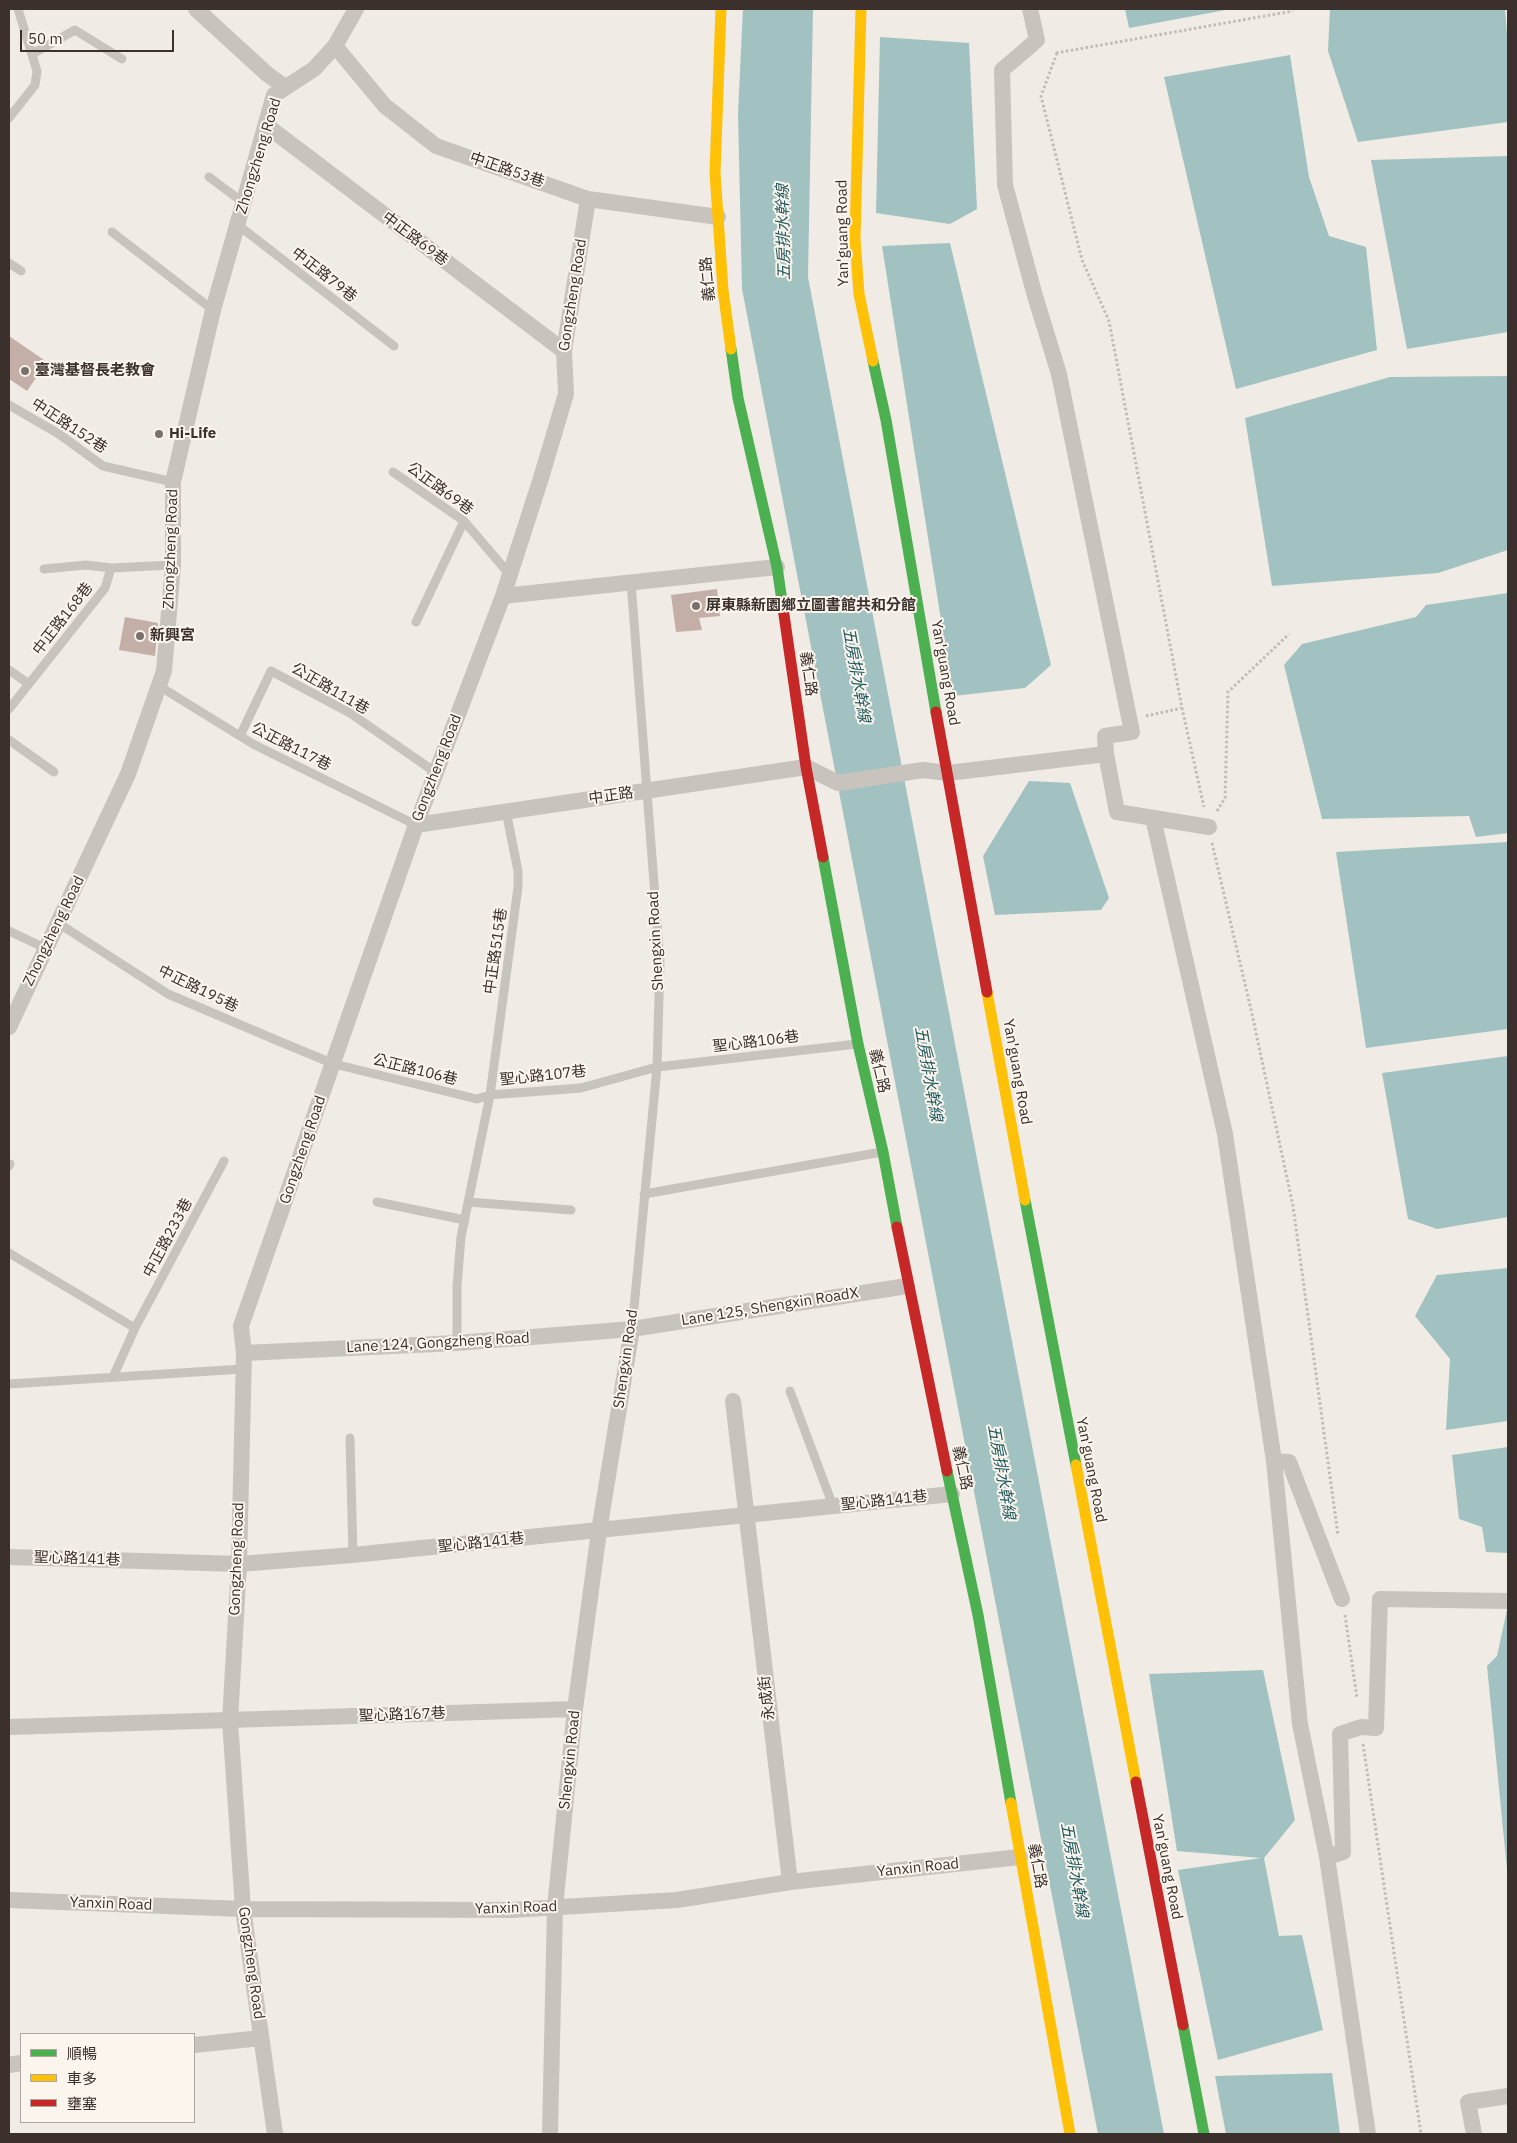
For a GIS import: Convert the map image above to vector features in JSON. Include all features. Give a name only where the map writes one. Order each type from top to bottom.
[{"type":"street","points":[[196,9],[266,74],[285,87],[314,69],[335,46],[356,9]]},
{"type":"street","name":"義仁路","points":[[721,9],[715,173],[723,290],[738,398],[777,566],[806,767],[858,1044],[883,1152],[907,1286],[978,1615],[1070,2134]]},
{"type":"street","name":"Yan'guang Road","points":[[861,9],[855,239],[859,294],[886,420],[905,540],[1021,1181],[1204,2134]]},
{"type":"street","points":[[1030,9],[1037,40],[1002,70],[1005,185],[1034,296],[1059,374],[1130,720],[1132,732],[1105,736],[1106,754],[1117,812],[1209,827]]},
{"type":"street","name":"中正路53巷","points":[[335,46],[385,106],[436,146],[588,198],[718,217]]},
{"type":"street","name":"Zhongzheng Road","points":[[9,1027],[128,774],[164,671],[173,565],[173,482],[213,310],[274,95],[285,87]]},
{"type":"street","name":"中正路69巷","points":[[266,126],[564,351]]},
{"type":"street","name":"Gongzheng Road","points":[[275,2134],[243,1909],[230,1721],[239,1564],[243,1361],[241,1326],[435,772],[503,596],[566,394],[564,351],[588,198]]},
{"type":"street","points":[[503,596],[777,566]]},
{"type":"street","points":[[806,767],[838,783],[923,770],[948,773],[1106,754]]},
{"type":"street","name":"中正路","points":[[416,825],[806,767]]},
{"type":"street","points":[[1153,818],[1225,1134],[1274,1460],[1300,1724],[1327,1857],[1368,2134]]},
{"type":"street","name":"Lane 125, Shengxin RoadX","points":[[632,1328],[907,1286]]},
{"type":"street","name":"Lane 124, Gongzheng Road","points":[[243,1361],[632,1328]]},
{"type":"street","name":"Shengxin Road","points":[[550,2134],[555,1907],[575,1709],[599,1531],[632,1328]]},
{"type":"street","name":"永成街","points":[[733,1401],[790,1882]]},
{"type":"street","points":[[1274,1460],[1289,1462],[1342,1599]]},
{"type":"street","name":"聖心路141巷","points":[[9,1557],[239,1564],[353,1556],[952,1494]]},
{"type":"street","points":[[1327,1857],[1343,1852],[1340,1734],[1361,1727],[1376,1728],[1380,1599],[1508,1601]]},
{"type":"street","name":"聖心路167巷","points":[[9,1727],[575,1709]]},
{"type":"street","name":"Yanxin Road","points":[[9,1900],[243,1909],[511,1910],[677,1900],[790,1882],[1020,1857]]},
{"type":"street","points":[[195,2045],[262,2038]]},
{"type":"street","points":[[1474,2134],[1468,2102],[1508,2096]]},
{"type":"lane","points":[[9,118],[35,85],[37,71],[18,9]]},
{"type":"lane","points":[[32,54],[75,30],[122,59]]},
{"type":"lane","points":[[210,176],[244,203]]},
{"type":"lane","name":"中正路79巷","points":[[238,226],[394,346]]},
{"type":"lane","points":[[112,232],[213,310]]},
{"type":"lane","points":[[9,263],[21,271]]},
{"type":"lane","name":"中正路152巷","points":[[9,406],[59,434],[103,466],[173,482]]},
{"type":"lane","name":"公正路69巷","points":[[393,472],[464,521],[510,575]]},
{"type":"lane","points":[[416,622],[464,521]]},
{"type":"lane","points":[[44,569],[86,565],[111,568],[173,565]]},
{"type":"lane","name":"中正路168巷","points":[[9,709],[105,588],[111,568]]},
{"type":"lane","name":"Shengxin Road","points":[[631,582],[645,791],[660,962],[657,1067],[632,1328]]},
{"type":"lane","points":[[9,670],[29,684]]},
{"type":"lane","name":"公正路111巷","points":[[240,736],[271,671],[350,714],[435,772]]},
{"type":"lane","name":"公正路117巷","points":[[158,686],[240,736],[416,825]]},
{"type":"lane","points":[[9,740],[54,772]]},
{"type":"lane","name":"中正路515巷","points":[[457,1344],[457,1286],[465,1220],[490,1095],[518,887],[518,871],[506,811]]},
{"type":"lane","name":"中正路195巷","points":[[58,923],[168,994],[334,1064]]},
{"type":"lane","points":[[9,931],[45,948]]},
{"type":"lane","name":"聖心路106巷","points":[[657,1067],[858,1044]]},
{"type":"lane","name":"公正路106巷","points":[[334,1064],[477,1099],[490,1095]]},
{"type":"lane","name":"聖心路107巷","points":[[490,1095],[581,1088],[657,1067]]},
{"type":"lane","points":[[644,1194],[883,1152]]},
{"type":"lane","name":"中正路233巷","points":[[113,1377],[135,1328],[224,1162]]},
{"type":"lane","points":[[377,1202],[465,1220]]},
{"type":"lane","points":[[468,1202],[571,1210]]},
{"type":"lane","points":[[9,1253],[135,1328]]},
{"type":"lane","points":[[9,1384],[113,1377],[243,1361]]},
{"type":"lane","points":[[790,1391],[833,1506]]},
{"type":"lane","points":[[350,1438],[353,1556]]},
{"type":"path","points":[[1037,40],[1057,53],[1293,11]]},
{"type":"path","points":[[1057,53],[1041,96],[1082,260],[1109,321],[1182,708],[1252,1014],[1293,1206],[1338,1543]]},
{"type":"path","points":[[1209,827],[1225,798],[1228,692],[1289,634]]},
{"type":"path","points":[[1130,720],[1182,708]]},
{"type":"path","points":[[1372,1804],[1421,2134]]},
{"type":"water","name":"五房排水幹線","points":[[743,9],[813,9],[808,277],[1164,2134],[1098,2134],[742,289],[738,113]]},
{"type":"water","points":[[1125,9],[1231,9],[1129,28]]},
{"type":"water","points":[[1330,9],[1505,9],[1508,46],[1508,122],[1358,142],[1328,51]]},
{"type":"water","points":[[880,37],[969,43],[977,209],[950,224],[876,213]]},
{"type":"water","points":[[1290,55],[1309,177],[1329,236],[1366,247],[1377,350],[1236,389],[1164,77]]},
{"type":"water","points":[[1508,156],[1508,332],[1407,349],[1371,160]]},
{"type":"water","points":[[950,243],[1051,665],[1025,688],[953,696],[882,246]]},
{"type":"water","points":[[1508,376],[1508,550],[1438,573],[1272,586],[1245,418],[1390,377]]},
{"type":"water","points":[[1508,593],[1508,833],[1476,837],[1469,816],[1322,819],[1284,665],[1302,644],[1416,617],[1426,605]]},
{"type":"water","points":[[1029,781],[1070,783],[1109,898],[1101,910],[995,915],[983,856]]},
{"type":"water","points":[[1508,842],[1508,1029],[1366,1048],[1336,852]]},
{"type":"water","points":[[1508,1056],[1508,1217],[1437,1229],[1408,1219],[1382,1073]]},
{"type":"water","points":[[1508,1268],[1508,1421],[1446,1430],[1450,1359],[1415,1316],[1437,1275]]},
{"type":"water","points":[[1508,1447],[1508,1553],[1486,1552],[1482,1527],[1459,1519],[1452,1455]]},
{"type":"water","points":[[1508,1605],[1508,1880],[1487,1666],[1497,1656]]},
{"type":"water","points":[[1263,1670],[1295,1820],[1264,1858],[1279,1936],[1302,1935],[1323,2030],[1218,2060],[1178,1870],[1261,1858],[1177,1851],[1149,1674]]},
{"type":"water","points":[[1332,2073],[1340,2134],[1226,2134],[1215,2076]]},
{"type":"building","name":"臺灣基督長老教會","points":[[9,336],[47,362],[27,391],[9,379]]},
{"type":"building","name":"屏東縣新園鄉立圖書館共和分館","points":[[717,589],[720,616],[699,618],[702,630],[676,632],[671,595]]},
{"type":"building","name":"新興宮","points":[[125,617],[158,623],[155,656],[119,650]]},
{"type":"traffic: fast","points":[[731,349],[738,398],[777,567],[782,601]]},
{"type":"traffic: fast","points":[[873,361],[886,420],[936,712]]},
{"type":"traffic: fast","points":[[823,857],[858,1044],[883,1152],[897,1227]]},
{"type":"traffic: fast","points":[[1025,1200],[1076,1465]]},
{"type":"traffic: fast","points":[[947,1471],[978,1615],[1011,1803]]},
{"type":"traffic: fast","points":[[1183,2025],[1204,2134]]},
{"type":"traffic: slow","points":[[721,9],[715,173],[723,290],[731,349]]},
{"type":"traffic: slow","points":[[861,9],[855,239],[859,294],[873,361]]},
{"type":"traffic: slow","points":[[987,992],[1025,1200]]},
{"type":"traffic: slow","points":[[1076,1465],[1136,1782]]},
{"type":"traffic: slow","points":[[1011,1803],[1070,2134]]},
{"type":"traffic: jam","points":[[782,601],[806,767],[823,857]]},
{"type":"traffic: jam","points":[[936,712],[987,992]]},
{"type":"traffic: jam","points":[[897,1227],[947,1471]]},
{"type":"traffic: jam","points":[[1136,1782],[1183,2025]]},
{"type":"place","name":"臺灣基督長老教會","points":[[25,371]]},
{"type":"place","name":"Hi-Life","points":[[159,434]]},
{"type":"place","name":"屏東縣新園鄉立圖書館共和分館","points":[[696,606]]},
{"type":"place","name":"新興宮","points":[[140,636]]}]
